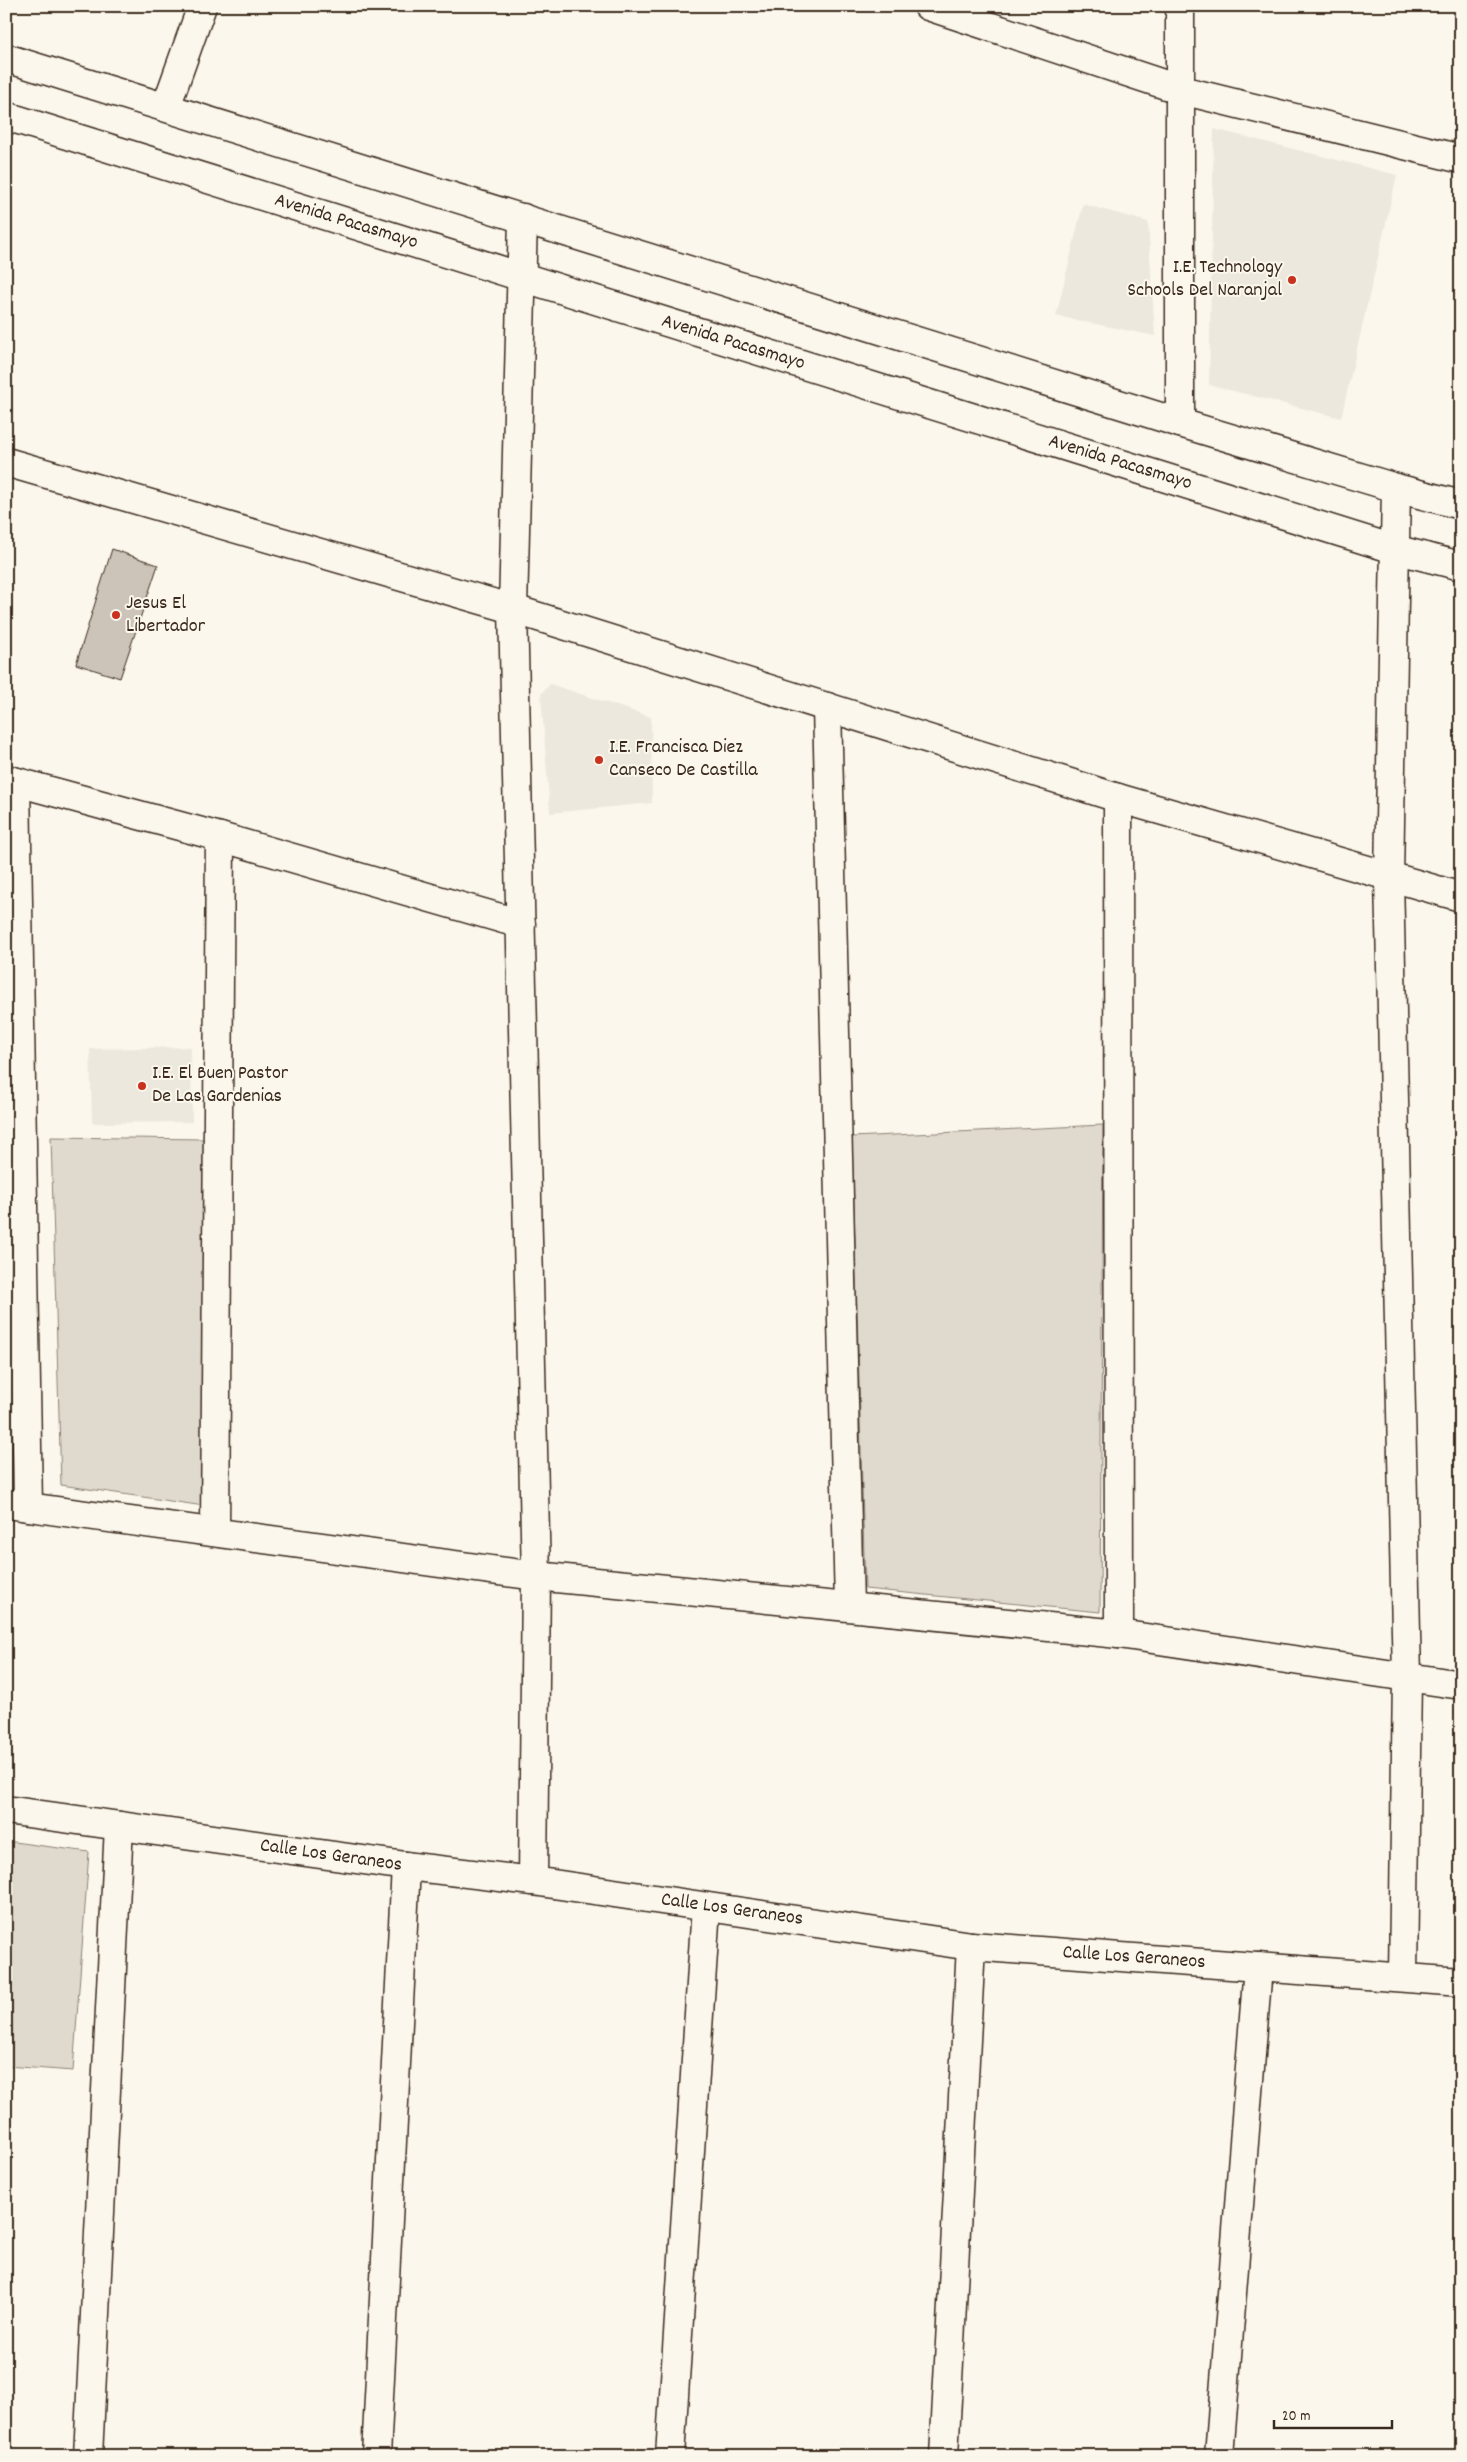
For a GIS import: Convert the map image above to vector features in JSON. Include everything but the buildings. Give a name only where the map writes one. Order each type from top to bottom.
[{"type":"street","points":[[166,107],[202,6]]},
{"type":"street","points":[[928,6],[1180,90],[1461,159]]},
{"type":"street","points":[[1180,6],[1180,423]]},
{"type":"street","points":[[6,58],[1180,423],[1396,488],[1461,505]]},
{"type":"street","name":"Avenida Pacasmayo","points":[[6,116],[1394,549],[1461,566]]},
{"type":"street","points":[[523,218],[513,609],[536,1576],[533,1881]]},
{"type":"street","points":[[6,462],[513,609],[1118,798],[1389,878],[1461,897]]},
{"type":"street","points":[[1396,488],[1389,878],[1408,1677],[1403,1977]]},
{"type":"street","points":[[827,707],[849,1606]]},
{"type":"street","points":[[521,924],[220,837],[11,781],[17,1505],[536,1576],[1119,1634],[1461,1685]]},
{"type":"street","points":[[1118,798],[1119,1634]]},
{"type":"street","points":[[215,1532],[220,837]]},
{"type":"street","name":"Calle Los Geraneos","points":[[6,1810],[406,1866],[533,1881],[971,1946],[1461,1982]]},
{"type":"street","points":[[88,2456],[119,1826]]},
{"type":"street","points":[[376,2456],[406,1866]]},
{"type":"street","points":[[670,2456],[706,1907]]},
{"type":"street","points":[[944,2456],[971,1946]]},
{"type":"street","points":[[1219,2456],[1258,1966]]},
{"type":"shaded area","name":"I.E. Technology Schools Del Naranjal","points":[[1214,129],[1397,175],[1341,418],[1209,385]]},
{"type":"shaded area","points":[[1083,204],[1148,222],[1155,336],[1056,316]]},
{"type":"shaded area","name":"I.E. Francisca Diez Canseco De Castilla","points":[[550,684],[651,717],[652,803],[550,813],[541,694]]},
{"type":"shaded area","name":"I.E. El Buen Pastor De Las Gardenias","points":[[191,1047],[192,1122],[92,1123],[90,1049]]},
{"type":"shaded area","points":[[1103,1125],[1100,1612],[865,1589],[852,1137]]},
{"type":"shaded area","points":[[51,1137],[204,1139],[211,1507],[61,1485]]},
{"type":"shaded area","points":[[6,1841],[89,1852],[73,2071],[6,2066]]},
{"type":"place","name":"I.E. Technology Schools Del Naranjal","points":[[1292,280]]},
{"type":"place","name":"Jesus El Libertador","points":[[116,615]]},
{"type":"place","name":"I.E. Francisca Diez Canseco De Castilla","points":[[599,760]]},
{"type":"place","name":"I.E. El Buen Pastor De Las Gardenias","points":[[142,1086]]}]
